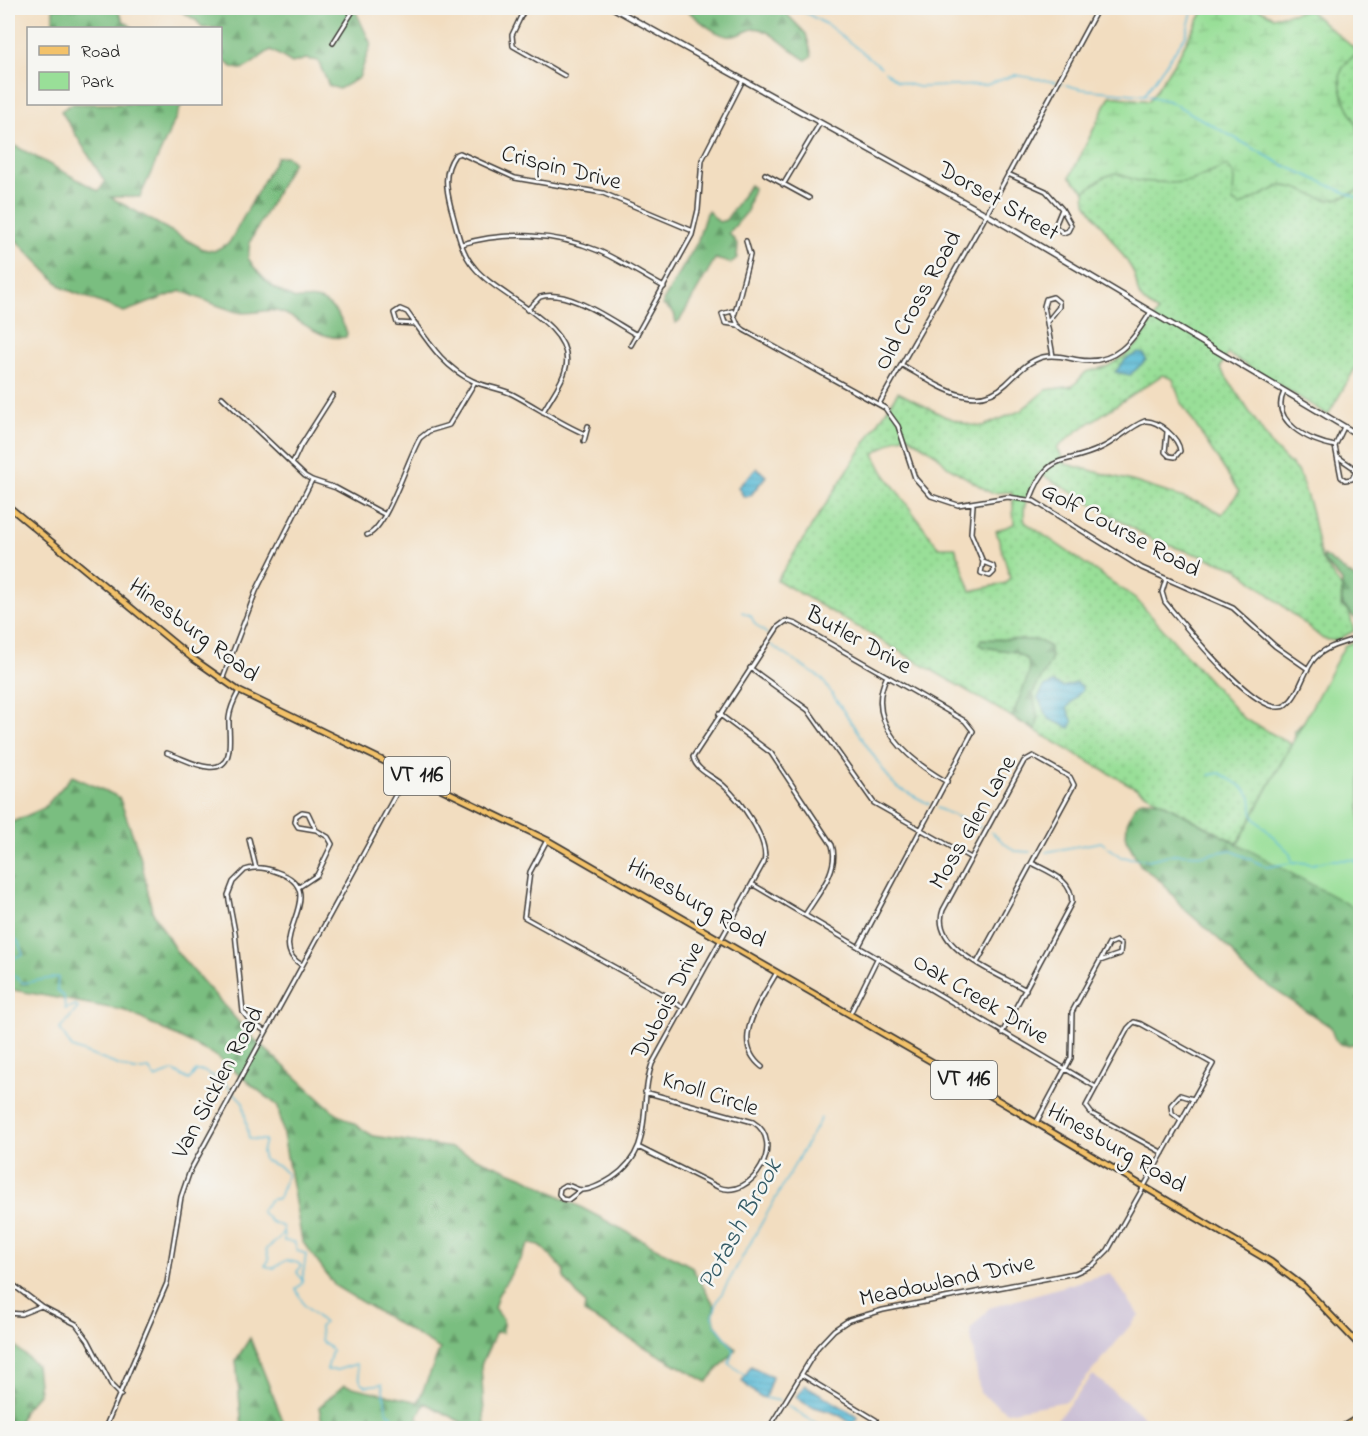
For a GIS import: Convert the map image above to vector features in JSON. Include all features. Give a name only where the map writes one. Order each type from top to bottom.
[{"type":"highway","points":[[1342,1428],[1360,1416]]},
{"type":"main road","name":"Hinesburg Road","points":[[8,506],[169,640],[239,691],[547,840],[850,1014],[1288,1273],[1360,1346]]},
{"type":"street","points":[[333,43],[355,8]]},
{"type":"street","points":[[525,8],[512,35],[513,46],[565,76]]},
{"type":"street","name":"Dorset Street","points":[[614,8],[986,214],[1360,436]]},
{"type":"street","name":"Old Cross Road","points":[[879,404],[1098,8]]},
{"type":"street","points":[[631,345],[693,231],[703,155],[743,80]]},
{"type":"street","points":[[783,185],[820,123]]},
{"type":"street","name":"Crispin Drive","points":[[462,244],[446,188],[447,173],[455,155],[460,153],[515,178],[603,193],[693,231]]},
{"type":"street","points":[[765,174],[809,198]]},
{"type":"street","points":[[1008,174],[1046,191],[1062,209],[1071,225],[1066,233],[1058,231],[1055,226],[1062,209]]},
{"type":"street","points":[[543,412],[564,374],[567,355],[559,335],[475,270],[462,244],[502,236],[569,241],[602,252],[664,287]]},
{"type":"street","points":[[738,325],[735,315],[750,255],[746,241]]},
{"type":"street","points":[[527,310],[543,296],[559,296],[576,302],[637,335]]},
{"type":"street","points":[[1047,322],[1059,307],[1059,302],[1053,297],[1046,299],[1044,304],[1047,322],[1053,356]]},
{"type":"street","points":[[416,324],[397,323],[394,313],[398,309],[404,310],[416,324],[442,359],[455,371],[475,382],[507,392],[585,434]]},
{"type":"street","points":[[735,315],[725,311],[722,320],[725,324],[738,325],[879,404]]},
{"type":"street","points":[[902,365],[951,392],[973,397],[998,390],[1031,362],[1053,356],[1091,361],[1114,356],[1133,340],[1150,313]]},
{"type":"street","points":[[367,535],[375,530],[384,514],[420,438],[429,431],[449,425],[475,382]]},
{"type":"street","points":[[1284,392],[1280,409],[1287,423],[1316,441],[1335,446]]},
{"type":"street","points":[[292,464],[300,447],[333,395]]},
{"type":"street","points":[[222,397],[312,480],[336,488],[384,514]]},
{"type":"street","name":"Golf Course Road","points":[[879,404],[896,421],[910,468],[922,488],[942,501],[958,505],[1008,497],[1030,500],[1142,568],[1233,608],[1275,646],[1308,669]]},
{"type":"street","points":[[1030,500],[1040,475],[1057,461],[1100,448],[1145,421],[1155,422],[1167,432],[1180,446],[1180,452],[1175,457],[1168,456],[1165,451],[1167,432]]},
{"type":"street","points":[[584,441],[588,426]]},
{"type":"street","points":[[1338,457],[1354,468],[1355,473],[1352,479],[1345,480],[1341,477],[1335,446],[1344,427]]},
{"type":"street","points":[[222,680],[256,591],[312,480]]},
{"type":"street","points":[[973,504],[971,533],[983,562],[981,573],[990,576],[994,572],[993,566],[983,562]]},
{"type":"street","points":[[1166,579],[1162,592],[1165,602],[1241,687],[1261,703],[1276,708],[1287,704],[1308,669],[1324,651],[1360,637]]},
{"type":"street","name":"Butler Drive","points":[[721,939],[765,858],[763,840],[732,794],[693,760],[694,751],[778,627],[788,621],[971,726],[971,738],[859,946]]},
{"type":"street","points":[[750,668],[805,707],[874,803],[971,858]]},
{"type":"street","points":[[887,676],[879,699],[884,723],[910,758],[947,782]]},
{"type":"street","points":[[167,753],[204,766],[212,767],[223,762],[230,752],[229,717],[239,691]]},
{"type":"street","points":[[719,714],[767,749],[832,845],[835,858],[832,868],[806,915]]},
{"type":"street","name":"Moss Glen Lane","points":[[978,961],[1074,785],[1070,777],[1033,756],[1024,761],[971,858],[943,910],[941,926],[951,945],[1026,990]]},
{"type":"street","name":"Van Sicklen Road","points":[[105,1428],[167,1283],[186,1180],[265,1031],[408,772]]},
{"type":"street","points":[[299,887],[315,878],[331,850],[330,839],[316,830],[298,827],[295,822],[296,816],[304,812],[309,815],[316,830]]},
{"type":"street","points":[[249,839],[256,867]]},
{"type":"street","points":[[547,840],[530,872],[524,917],[683,1008]]},
{"type":"street","points":[[1002,1033],[1072,902],[1065,882],[1032,862]]},
{"type":"street","points":[[265,1031],[249,1021],[243,1009],[236,932],[228,899],[231,886],[238,875],[256,867],[286,875],[299,887],[299,904],[288,946],[291,958],[302,966]]},
{"type":"street","name":"Oak Creek Drive","points":[[752,884],[1094,1086]]},
{"type":"street","name":"Dubois Drive","points":[[580,1190],[566,1185],[561,1187],[559,1192],[561,1198],[567,1200],[580,1190],[593,1187],[616,1175],[638,1147],[645,1126],[645,1092],[652,1064],[721,939]]},
{"type":"street","points":[[1036,1123],[1072,1056],[1071,1015],[1100,961],[1110,943],[1116,941],[1121,944],[1122,950],[1119,955],[1100,961]]},
{"type":"street","points":[[850,1014],[878,957]]},
{"type":"street","points":[[762,1067],[749,1053],[746,1037],[777,972]]},
{"type":"street","name":"Meadowland Drive","points":[[769,1428],[827,1336],[841,1324],[857,1316],[1062,1276],[1093,1265],[1108,1250],[1213,1064],[1137,1022],[1128,1026],[1094,1086]]},
{"type":"street","points":[[1094,1086],[1086,1102],[1089,1112],[1163,1153]]},
{"type":"street","name":"Knoll Circle","points":[[638,1147],[718,1187],[730,1190],[741,1188],[751,1180],[768,1150],[764,1132],[753,1122],[645,1092]]},
{"type":"street","points":[[1181,1120],[1172,1113],[1170,1105],[1178,1096],[1193,1100]]},
{"type":"street","points":[[8,1281],[41,1306],[76,1324],[88,1340],[112,1386],[121,1395]]},
{"type":"street","points":[[8,1313],[21,1314],[41,1306]]},
{"type":"street","points":[[802,1375],[876,1420]]},
{"type":"shaded area","points":[[1110,1273],[1139,1315],[1067,1401],[1007,1412],[980,1393],[970,1330],[989,1308]]},
{"type":"shaded area","points":[[1093,1375],[1157,1428],[1050,1428]]},
{"type":"green space","points":[[53,8],[116,8],[123,20],[132,27],[53,27]]},
{"type":"green space","points":[[176,8],[354,8],[371,44],[359,78],[339,89],[329,86],[318,61],[306,59],[292,63],[271,50],[242,69],[229,65],[222,59],[222,27],[201,27],[197,21]]},
{"type":"green space","points":[[684,8],[781,8],[806,34],[812,56],[806,60],[763,30],[750,29],[732,36],[720,34]]},
{"type":"green space","points":[[1205,8],[1258,8],[1273,17],[1308,10],[1360,54],[1360,360],[1328,415],[1228,354],[1220,368],[1273,447],[1299,473],[1311,509],[1321,559],[1342,588],[1341,606],[1349,611],[1354,631],[1335,641],[1323,639],[1237,568],[1153,540],[1039,473],[1027,496],[1024,516],[1025,522],[1135,598],[1243,718],[1291,744],[1238,844],[1103,770],[777,580],[898,392],[944,416],[970,425],[983,426],[1020,411],[1046,390],[1073,386],[1086,372],[1108,366],[1139,343],[1158,312],[1139,295],[1130,266],[1086,203],[1085,191],[1070,177],[1110,96],[1149,101],[1178,57]],"holes":[[[1162,375],[1173,379],[1181,403],[1239,492],[1222,514],[1205,505],[1135,482],[1066,464],[1057,448],[1077,431]],[[908,436],[937,455],[947,466],[991,493],[1012,492],[1014,524],[996,531],[1010,577],[1006,583],[971,591],[955,547],[939,547],[936,544],[884,473],[874,454],[896,439]]]},
{"type":"green space","points":[[1205,8],[1258,8],[1273,17],[1308,10],[1360,53],[1348,61],[1342,70],[1340,80],[1342,92],[1360,136],[1362,162],[1360,189],[1346,196],[1326,199],[1293,187],[1280,186],[1240,206],[1233,202],[1234,175],[1227,166],[1191,181],[1172,183],[1138,181],[1116,173],[1104,177],[1085,191],[1070,177],[1110,96],[1149,101],[1178,57]]},
{"type":"green space","points":[[70,105],[182,105],[140,197],[110,197],[203,249],[214,251],[229,243],[277,157],[286,156],[293,162],[250,242],[248,258],[257,271],[279,291],[296,299],[313,299],[327,304],[336,312],[347,333],[346,337],[321,334],[277,311],[238,312],[181,291],[124,312],[63,288],[8,232],[8,142],[99,191],[105,182],[61,111]]},
{"type":"green space","points":[[750,185],[753,188],[747,212],[729,233],[738,245],[737,258],[731,263],[715,259],[680,320],[676,323],[674,313],[663,305],[663,301],[697,243],[706,213],[708,211],[719,222],[726,220]]},
{"type":"green space","points":[[1323,555],[1360,582],[1360,622],[1342,605],[1342,581],[1322,559]]},
{"type":"green space","points":[[981,639],[1038,640],[1050,647],[1051,661],[1033,693],[1038,719],[1036,731],[1012,717],[1029,673],[1028,660],[1015,652],[983,647],[979,644]]},
{"type":"green space","points":[[1360,640],[1360,911],[1238,844],[1345,645]]},
{"type":"green space","points":[[1307,718],[1360,920],[1360,1042],[1349,1045],[1337,1042],[1331,1027],[1243,969],[1232,951],[1183,908],[1163,883],[1141,866],[1126,839],[1127,823],[1135,805],[1142,800],[1159,801],[1237,844],[1294,744],[1294,732]]},
{"type":"green space","points":[[72,776],[119,797],[140,855],[152,911],[176,951],[250,1035],[332,1110],[373,1136],[452,1148],[526,1178],[691,1266],[715,1306],[713,1312],[716,1324],[736,1349],[707,1382],[584,1313],[585,1304],[564,1278],[564,1270],[540,1245],[530,1243],[498,1295],[494,1308],[503,1319],[503,1333],[496,1332],[481,1365],[485,1428],[473,1428],[425,1403],[417,1418],[429,1428],[323,1428],[319,1407],[344,1385],[418,1402],[440,1349],[335,1286],[302,1241],[278,1106],[214,1055],[126,1011],[8,989],[8,824],[44,808]]},
{"type":"green space","points":[[250,1338],[286,1428],[242,1428],[236,1360]]},
{"type":"green space","points":[[8,1340],[36,1365],[39,1393],[23,1411],[17,1428],[8,1428]]},
{"type":"water","points":[[1138,353],[1144,354],[1146,360],[1130,375],[1115,372],[1126,359]]},
{"type":"water","points":[[757,468],[766,476],[751,495],[744,497],[738,487]]},
{"type":"water","points":[[1053,683],[1063,687],[1076,683],[1082,686],[1082,690],[1067,708],[1073,722],[1070,728],[1049,719],[1038,698],[1044,687]]},
{"type":"water","points":[[751,1366],[772,1377],[765,1398],[758,1396],[742,1381]]},
{"type":"water","points":[[805,1385],[858,1417],[852,1424],[837,1414],[805,1403],[796,1397]]},
{"type":"waterway","points":[[797,8],[829,26],[881,67]]},
{"type":"waterway","points":[[1144,95],[1186,35],[1193,8]]},
{"type":"waterway","points":[[885,71],[897,81],[918,87],[986,85],[1015,75],[1055,82]]},
{"type":"waterway","points":[[1066,85],[1081,89],[1144,95],[1169,101],[1281,164],[1360,199]]},
{"type":"waterway","points":[[742,612],[751,616],[755,624],[767,634]]},
{"type":"waterway","points":[[771,645],[822,679],[890,780],[897,787],[929,804]]},
{"type":"waterway","points":[[1209,775],[1220,773],[1249,794],[1254,818],[1289,852],[1293,863]]},
{"type":"waterway","points":[[937,808],[980,827]]},
{"type":"waterway","points":[[991,832],[1014,851],[1030,852]]},
{"type":"waterway","points":[[1046,852],[1101,842],[1121,857],[1148,860],[1173,854],[1204,855],[1230,850],[1267,867],[1297,862],[1313,864],[1330,860],[1355,860],[1360,872]]},
{"type":"waterway","points":[[8,935],[18,941],[23,955],[8,959]]},
{"type":"waterway","points":[[8,971],[23,983],[58,977],[57,990],[64,997],[65,1009],[76,1005],[78,1008],[60,1029],[72,1048],[134,1071],[149,1069],[155,1078],[174,1071],[189,1080],[196,1071],[203,1071],[223,1081],[243,1102],[249,1139],[265,1140],[262,1152],[264,1160],[280,1167],[287,1174],[279,1198],[270,1200],[261,1211],[270,1221],[283,1227],[284,1241],[294,1242],[298,1251],[306,1254],[302,1283],[296,1289],[304,1305],[324,1323],[320,1327],[321,1340],[332,1350],[327,1370],[337,1370],[356,1364],[361,1383],[366,1386],[382,1384],[387,1412],[392,1415],[389,1428]]},
{"type":"waterway","name":"Potash Brook","points":[[744,1375],[729,1363],[734,1349],[715,1324],[713,1316],[717,1302],[821,1118]]},
{"type":"waterway","points":[[282,1233],[278,1240],[266,1249],[269,1260],[265,1266],[274,1268],[286,1260],[298,1263],[301,1266],[297,1272],[302,1280]]},
{"type":"waterway","name":"Potash Brook","points":[[765,1398],[780,1401]]},
{"type":"waterway","name":"Potash Brook","points":[[788,1406],[824,1428]]}]
